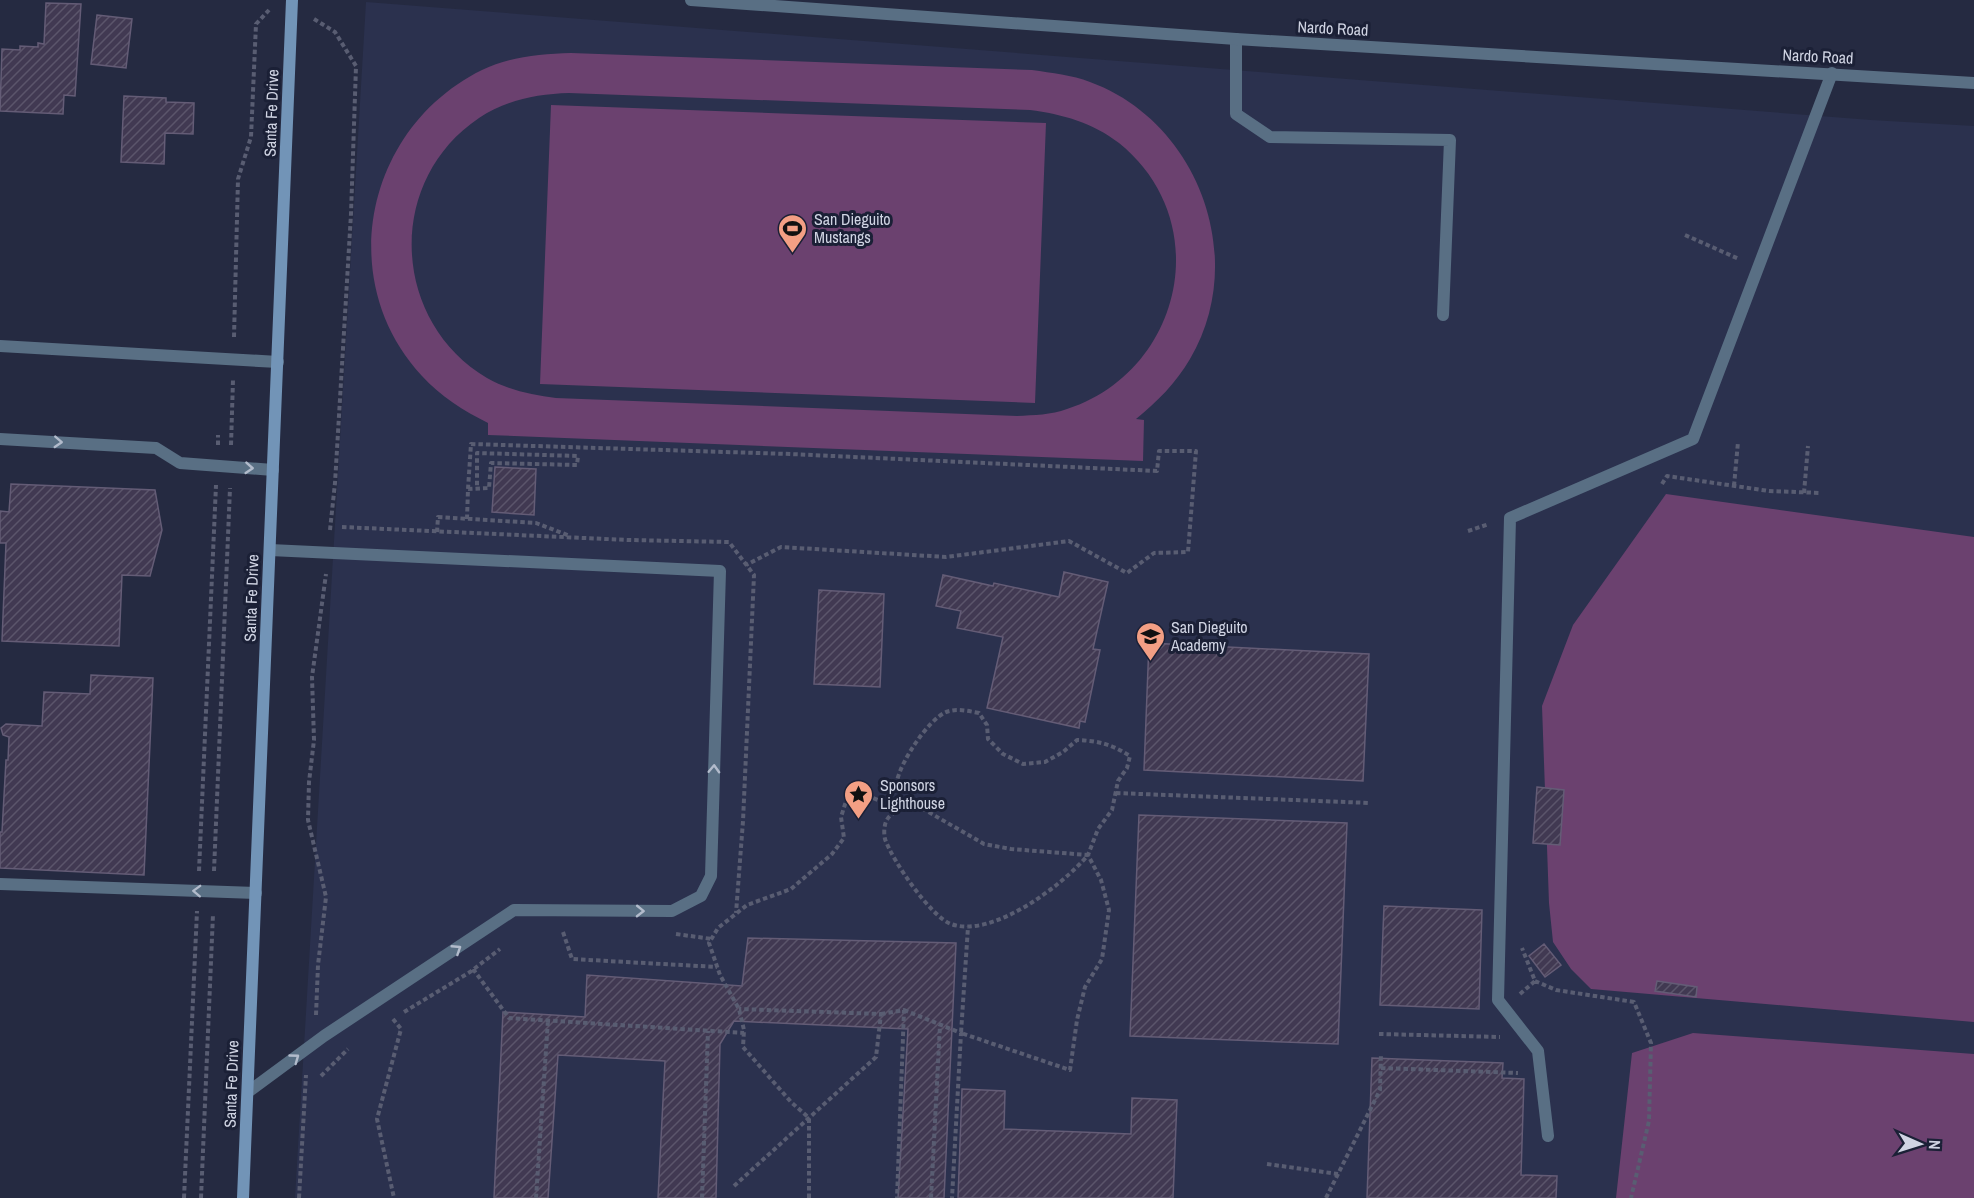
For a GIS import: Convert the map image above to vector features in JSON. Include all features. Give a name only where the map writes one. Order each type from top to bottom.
[{"type":"main road","name":"Santa Fe Drive","points":[[243,1198],[292,3]]},
{"type":"street","name":"Nardo Road","points":[[691,0],[1236,39],[1974,83]]},
{"type":"street","points":[[1236,39],[1236,114],[1270,137],[1450,140],[1443,315]]},
{"type":"street","points":[[1548,1136],[1538,1051],[1498,1000],[1510,518],[1694,439],[1832,74]]},
{"type":"street","points":[[0,346],[278,362]]},
{"type":"street","points":[[0,439],[156,448],[180,463],[273,470]]},
{"type":"street","points":[[248,1092],[310,1047],[514,910],[672,911],[701,896],[711,876],[720,571],[270,550]]},
{"type":"street","points":[[0,884],[256,893]]},
{"type":"path","points":[[201,1198],[231,466],[238,179],[251,137],[255,24],[269,9],[292,3],[335,32],[356,66],[351,214],[335,483],[312,678],[314,740],[309,782],[308,820],[326,897],[318,965],[316,1024],[307,1056],[299,1198]]},
{"type":"path","points":[[1685,235],[1759,268]]},
{"type":"path","points":[[184,1198],[218,435]]},
{"type":"path","points":[[1734,486],[1738,442]]},
{"type":"path","points":[[467,519],[471,444],[790,453],[1157,471],[1160,451],[1196,451],[1188,552],[1154,553],[1127,573],[1069,541],[946,557],[781,547],[746,565]]},
{"type":"path","points":[[1804,493],[1808,446]]},
{"type":"path","points":[[468,489],[489,488],[491,463],[577,465],[578,456],[477,453],[477,488]]},
{"type":"path","points":[[1662,484],[1667,476],[1734,486],[1821,493]]},
{"type":"path","points":[[437,532],[438,517],[536,523],[574,537]]},
{"type":"path","points":[[342,527],[729,542],[754,575],[743,821],[736,914]]},
{"type":"path","points":[[900,809],[897,780],[922,732],[945,712],[961,709],[979,713],[987,725],[988,738],[1003,754],[1023,764],[1045,762],[1063,752],[1077,740],[1100,742],[1118,748],[1130,756],[1127,768],[1118,781],[1112,810],[1098,829],[1088,855],[1076,869],[1046,895],[1002,918],[968,927],[950,924],[935,912],[910,884],[884,837],[885,824],[891,814],[900,809],[908,804],[918,806],[984,844],[1011,849],[1088,855]]},
{"type":"path","points":[[1116,793],[1370,803]]},
{"type":"path","points":[[809,1198],[809,1118],[791,1102],[743,1047],[744,1033],[739,1009],[720,975],[709,943],[718,928],[747,905],[791,889],[832,854],[844,838],[842,817],[847,798],[863,794],[900,809]]},
{"type":"path","points":[[739,1009],[881,1014],[904,1010],[962,1033],[1070,1070],[1077,1020],[1085,987],[1102,959],[1109,910],[1101,880],[1088,855]]},
{"type":"path","points":[[952,1198],[968,927]]},
{"type":"path","points":[[552,931],[573,931]]},
{"type":"path","points":[[562,931],[572,959],[717,967]]},
{"type":"path","points":[[671,933],[712,939]]},
{"type":"path","points":[[385,1024],[473,969],[506,944]]},
{"type":"path","points":[[473,969],[508,1018],[744,1033]]},
{"type":"path","points":[[1535,981],[1556,990],[1634,1002],[1651,1043],[1649,1121],[1631,1198]]},
{"type":"path","points":[[897,1198],[904,1010]]},
{"type":"path","points":[[734,1186],[876,1058],[881,1014]]},
{"type":"path","points":[[393,1018],[401,1029],[377,1119],[394,1198]]},
{"type":"path","points":[[536,1198],[548,1020]]},
{"type":"path","points":[[931,1198],[940,1025]]},
{"type":"path","points":[[702,1198],[708,1031]]},
{"type":"path","points":[[1378,1034],[1528,1037]]},
{"type":"path","points":[[321,1076],[351,1047]]},
{"type":"path","points":[[1326,1198],[1380,1090],[1381,1054]]},
{"type":"path","points":[[1381,1068],[1541,1074]]},
{"type":"path","points":[[1267,1164],[1338,1174]]},
{"type":"shaded area","name":"San Dieguito Academy","points":[[366,2],[1871,120],[1974,126],[1974,1198],[295,1198]]},
{"type":"shaded area","points":[[559,53],[1032,70],[1062,74],[1090,82],[1128,101],[1160,128],[1185,161],[1203,198],[1213,238],[1215,279],[1207,320],[1190,359],[1159,399],[1136,419],[1144,420],[1143,461],[488,435],[488,423],[453,402],[429,383],[394,338],[378,296],[371,252],[375,208],[389,167],[411,128],[442,96],[492,66],[525,57]],"holes":[[[569,93],[1030,110],[1077,120],[1119,143],[1149,175],[1168,212],[1176,251],[1173,291],[1160,329],[1138,362],[1107,390],[1061,411],[1017,416],[556,398],[538,395],[512,389],[487,378],[455,353],[432,322],[417,287],[412,250],[415,213],[427,177],[448,145],[479,118],[511,102]]]},
{"type":"shaded area","name":"San Dieguito Mustangs","points":[[551,105],[1046,123],[1035,403],[540,384]]},
{"type":"shaded area","points":[[1666,494],[1974,537],[1974,1022],[1591,989],[1571,969],[1553,942],[1549,903],[1542,706],[1573,625]]},
{"type":"shaded area","points":[[1693,1033],[1974,1054],[1974,1198],[1616,1198],[1632,1053]]},
{"type":"building","points":[[46,3],[81,4],[75,96],[64,95],[63,114],[0,111],[2,49],[20,50],[20,46],[38,47],[38,43],[44,44]]},
{"type":"building","points":[[97,15],[132,19],[126,68],[91,64]]},
{"type":"building","points":[[124,96],[166,98],[166,102],[194,103],[193,134],[165,133],[164,164],[121,162]]},
{"type":"building","points":[[495,467],[536,469],[534,515],[492,512]]},
{"type":"building","points":[[11,484],[155,490],[162,530],[150,576],[122,575],[119,646],[2,641],[6,543],[0,543],[0,511],[9,512]]},
{"type":"building","points":[[1064,572],[1108,582],[1093,649],[1100,650],[1085,722],[1080,721],[1079,728],[987,708],[1003,637],[957,628],[961,611],[936,606],[943,575],[1059,597]]},
{"type":"building","points":[[819,590],[884,594],[880,687],[814,684]]},
{"type":"building","points":[[1149,643],[1369,654],[1363,781],[1144,770]]},
{"type":"building","points":[[91,675],[153,678],[144,875],[0,868],[0,832],[2,832],[9,737],[3,735],[1,728],[6,724],[42,726],[44,692],[90,694]]},
{"type":"building","points":[[1537,787],[1564,790],[1560,845],[1533,843]]},
{"type":"building","points":[[1139,815],[1347,823],[1338,1044],[1130,1036]]},
{"type":"building","points":[[1384,906],[1482,910],[1479,1009],[1380,1005]]},
{"type":"building","points":[[748,938],[956,943],[944,1198],[898,1198],[908,1029],[734,1021],[720,1044],[716,1198],[658,1198],[665,1061],[558,1055],[548,1198],[494,1198],[503,1012],[585,1017],[587,975],[742,986]]},
{"type":"building","points":[[1544,944],[1561,965],[1545,977],[1529,956]]},
{"type":"building","points":[[1657,981],[1697,987],[1696,997],[1655,991]]},
{"type":"building","points":[[1372,1058],[1503,1063],[1502,1078],[1524,1079],[1521,1175],[1557,1176],[1556,1198],[1367,1198]]},
{"type":"building","points":[[962,1089],[1005,1091],[1004,1129],[1131,1134],[1132,1098],[1177,1100],[1173,1198],[958,1198]]},
{"type":"place","name":"San Dieguito Mustangs","points":[[793,254]]},
{"type":"place","name":"San Dieguito Academy","points":[[1150,662]]},
{"type":"place","name":"Sponsors Lighthouse","points":[[859,820]]}]
